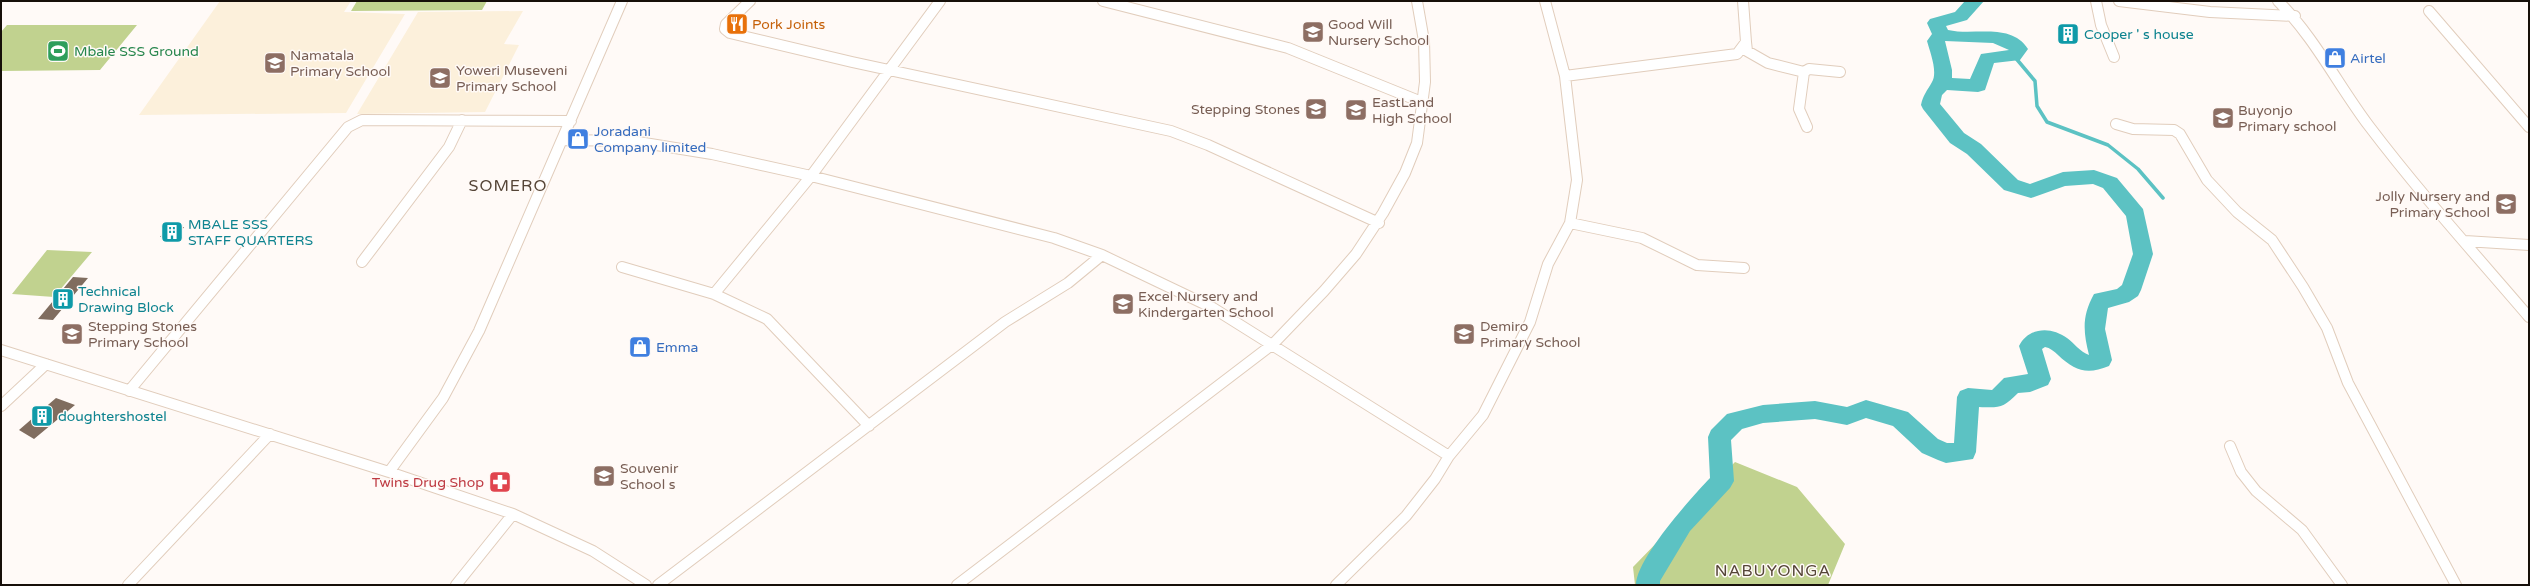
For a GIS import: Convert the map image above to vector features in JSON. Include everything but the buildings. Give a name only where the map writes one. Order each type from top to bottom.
[{"type":"street","points":[[389,472],[443,398],[479,331],[622,1]]},
{"type":"street","points":[[750,1],[726,24],[725,29],[730,33],[888,70],[1171,131],[1208,145],[1379,223]]},
{"type":"street","points":[[714,294],[811,176],[940,1]]},
{"type":"street","points":[[1102,1],[1288,48],[1424,103]]},
{"type":"street","points":[[957,585],[1273,344],[1318,301],[1379,223],[1411,163],[1424,103],[1426,70],[1417,1]]},
{"type":"street","points":[[1336,585],[1406,516],[1435,479],[1449,456],[1487,408],[1530,322],[1548,264],[1570,222],[1577,180],[1565,76],[1545,1]]},
{"type":"street","points":[[1743,1],[1747,51],[1756,59],[1776,67],[1790,68],[1804,72],[1809,69],[1840,72]]},
{"type":"street","points":[[2096,1],[2101,25],[2114,57]]},
{"type":"street","points":[[2119,1],[2210,12],[2295,16]]},
{"type":"street","points":[[2278,1],[2295,16],[2340,88],[2369,127],[2529,317]]},
{"type":"street","points":[[2429,11],[2529,127]]},
{"type":"street","points":[[1565,76],[1737,54],[1746,42]]},
{"type":"street","points":[[1804,72],[1799,109],[1807,127]]},
{"type":"street","points":[[129,391],[348,127],[362,120],[571,121]]},
{"type":"street","points":[[362,262],[449,147],[462,120]]},
{"type":"street","points":[[2116,124],[2133,128],[2174,130],[2180,134],[2207,180],[2221,197],[2272,240],[2327,328],[2348,383],[2456,585]]},
{"type":"street","points":[[563,140],[632,141],[712,154],[811,176],[1054,238],[1102,255],[1213,308],[1273,344],[1449,456]]},
{"type":"street","points":[[1570,222],[1642,238],[1697,265],[1744,268]]},
{"type":"street","points":[[2465,241],[2529,245]]},
{"type":"street","points":[[658,585],[1005,322],[1060,289],[1084,272],[1102,255]]},
{"type":"street","points":[[622,267],[714,294],[767,319],[869,426]]},
{"type":"street","points":[[1,350],[389,472],[513,514],[593,551],[646,585]]},
{"type":"street","points":[[1,406],[46,364]]},
{"type":"street","points":[[128,585],[270,434]]},
{"type":"street","points":[[2230,446],[2241,472],[2256,491],[2302,530],[2342,585]]},
{"type":"street","points":[[456,585],[513,514]]},
{"type":"shaded area","name":"Namatala Primary School","points":[[220,1],[351,1],[344,12],[405,14],[346,113],[139,115]]},
{"type":"shaded area","name":"Yoweri Museveni Primary School","points":[[523,11],[504,44],[519,45],[485,112],[357,114],[418,12]]},
{"type":"green space","points":[[357,1],[487,1],[482,10],[351,11]]},
{"type":"green space","name":"Mbale SSS Ground","points":[[7,25],[137,25],[100,70],[1,71],[1,32]]},
{"type":"green space","points":[[47,250],[92,252],[54,297],[12,294]]},
{"type":"green space","points":[[1735,462],[1797,487],[1845,544],[1828,585],[1635,585],[1633,567]]},
{"type":"waterway","points":[[1941,34],[1936,23],[1961,16],[1975,1]]},
{"type":"waterway","points":[[1941,34],[1961,37],[1993,37],[2011,42],[2019,49],[2014,56],[1987,58],[1981,72],[1978,86],[1942,83]]},
{"type":"waterway","points":[[1941,34],[1936,41],[1943,70],[1942,83]]},
{"type":"waterway","points":[[2014,56],[2035,81],[2037,106],[2047,122],[2108,145],[2138,169],[2163,198]]},
{"type":"waterway","points":[[1648,585],[1648,579],[1682,524],[1722,481],[1719,437],[1735,421],[1763,414],[1815,410],[1847,416],[1866,409],[1900,419],[1930,446],[1946,453],[1965,452],[1968,397],[1997,399],[2012,384],[2030,383],[2040,379],[2030,346],[2041,338],[2052,339],[2059,343],[2080,361],[2093,363],[2101,360],[2094,329],[2095,315],[2101,300],[2122,296],[2131,290],[2143,254],[2136,214],[2110,183],[2094,177],[2063,179],[2031,191],[2011,185],[1974,149],[1957,138],[1930,105],[1933,93],[1942,83]]},
{"type":"place","name":"Pork Joints","points":[[737,24]]},
{"type":"place","name":"Good Will Nursery School","points":[[1313,32]]},
{"type":"place","name":"Cooper ' s house","points":[[2068,34]]},
{"type":"place","name":"Mbale SSS Ground","points":[[58,51]]},
{"type":"place","name":"Airtel","points":[[2335,58]]},
{"type":"place","name":"Namatala Primary School","points":[[275,63]]},
{"type":"place","name":"Yoweri Museveni Primary School","points":[[440,78]]},
{"type":"place","name":"Stepping Stones","points":[[1316,109]]},
{"type":"place","name":"EastLand High School","points":[[1356,110]]},
{"type":"place","name":"Buyonjo Primary school","points":[[2223,118]]},
{"type":"place","name":"Joradani Company limited","points":[[578,139]]},
{"type":"place","name":"Jolly Nursery and Primary School","points":[[2506,204]]},
{"type":"place","name":"MBALE SSS STAFF QUARTERS","points":[[172,232]]},
{"type":"place","name":"Technical Drawing Block","points":[[63,299]]},
{"type":"place","name":"Excel Nursery and Kindergarten School","points":[[1123,304]]},
{"type":"place","name":"Stepping Stones Primary School","points":[[72,334]]},
{"type":"place","name":"Demiro Primary School","points":[[1464,334]]},
{"type":"place","name":"Emma","points":[[640,347]]},
{"type":"place","name":"doughtershostel","points":[[42,416]]},
{"type":"place","name":"Souvenir School s","points":[[604,476]]},
{"type":"place","name":"Twins Drug Shop","points":[[500,482]]},
{"type":"district","name":"SOMERO","points":[[508,185]]},
{"type":"district","name":"NABUYONGA","points":[[1773,570]]}]
